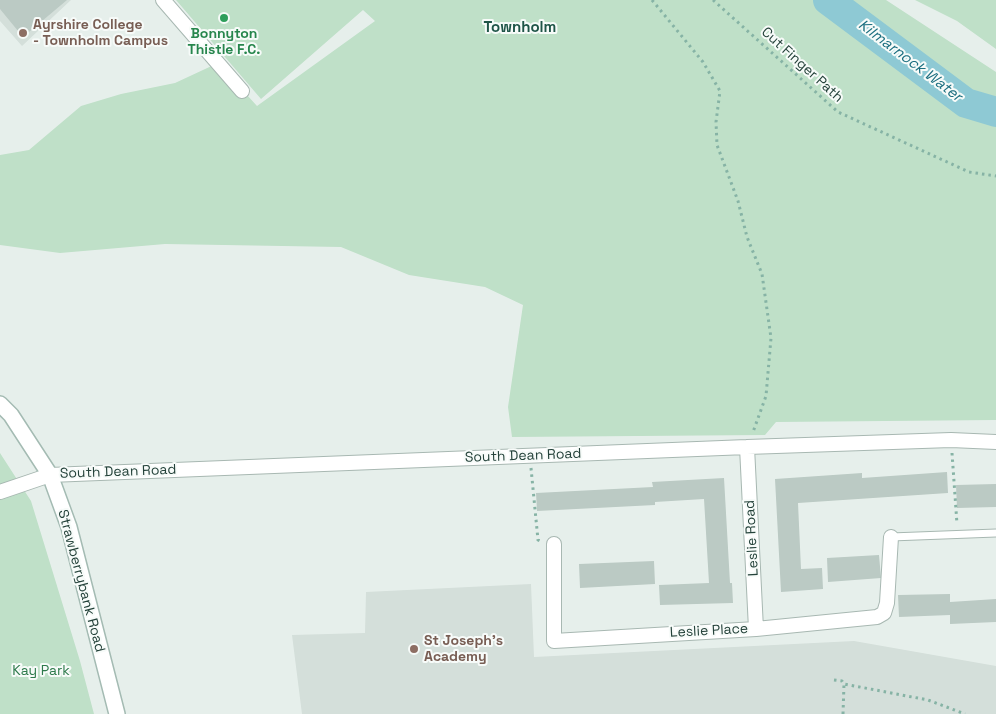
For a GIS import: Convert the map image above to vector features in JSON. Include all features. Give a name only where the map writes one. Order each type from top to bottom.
[{"type":"main road","name":"Strawberrybank Road","points":[[0,404],[11,415],[50,475],[69,527],[117,714]]},
{"type":"street","points":[[163,0],[242,91]]},
{"type":"street","name":"South Dean Road","points":[[0,492],[50,475],[747,446],[951,440],[996,442]]},
{"type":"street","name":"Leslie Road","points":[[747,446],[756,628]]},
{"type":"street","name":"Leslie Place","points":[[554,547],[554,641],[756,628],[877,617],[884,613],[887,604],[891,537]]},
{"type":"lane","points":[[891,537],[996,533]]},
{"type":"path","points":[[652,0],[703,62],[720,91],[716,122],[718,145],[738,201],[747,237],[762,274],[771,338],[766,396],[747,446]]},
{"type":"path","name":"Cut Finger Path","points":[[713,0],[838,112],[969,172],[996,176]]},
{"type":"path","points":[[951,440],[958,534]]},
{"type":"path","points":[[530,455],[538,540],[554,547]]},
{"type":"path","points":[[834,680],[842,681],[844,684],[928,700],[965,714]]},
{"type":"path","points":[[843,714],[844,684]]},
{"type":"shaded area","name":"Ayrshire College - Townholm Campus","points":[[0,0],[71,0],[22,46],[0,21]]},
{"type":"shaded area","name":"St Joseph's Academy","points":[[531,584],[534,657],[854,641],[996,666],[996,714],[302,714],[292,635],[365,633],[366,592]]},
{"type":"green space","points":[[176,0],[886,0],[996,72],[996,420],[776,422],[765,435],[512,437],[508,407],[523,305],[485,287],[409,275],[341,247],[165,244],[60,253],[0,245],[0,155],[29,150],[81,106],[121,94],[175,83],[218,63],[257,106],[375,21],[363,10],[261,99]]},
{"type":"green space","points":[[915,0],[996,0],[996,49],[957,21]]},
{"type":"green space","name":"Kay Park","points":[[0,453],[31,501],[80,661],[94,714],[0,714]]},
{"type":"building","name":"Ayrshire College - Townholm Campus","points":[[0,0],[67,0],[23,37],[0,9]]},
{"type":"building","points":[[947,472],[948,493],[798,503],[801,569],[822,568],[823,589],[781,592],[775,479],[862,473],[862,478]]},
{"type":"building","points":[[724,478],[730,583],[732,583],[733,603],[660,605],[659,585],[709,583],[704,499],[655,502],[655,505],[537,511],[536,493],[653,487],[652,482]]},
{"type":"building","points":[[996,484],[996,507],[957,508],[956,485]]},
{"type":"building","points":[[879,555],[881,578],[828,582],[827,558]]},
{"type":"building","points":[[654,561],[655,584],[580,588],[579,564]]},
{"type":"building","points":[[950,594],[950,602],[996,599],[996,622],[950,624],[950,615],[899,617],[898,595]]},
{"type":"waterway","name":"Kilmarnock Water","points":[[828,0],[966,103],[996,112]]},
{"type":"place","name":"Bonnyton Thistle F.C.","points":[[224,18]]},
{"type":"place","name":"Ayrshire College - Townholm Campus","points":[[23,33]]},
{"type":"place","name":"St Joseph's Academy","points":[[414,649]]},
{"type":"district","name":"Townholm","points":[[520,28]]}]
